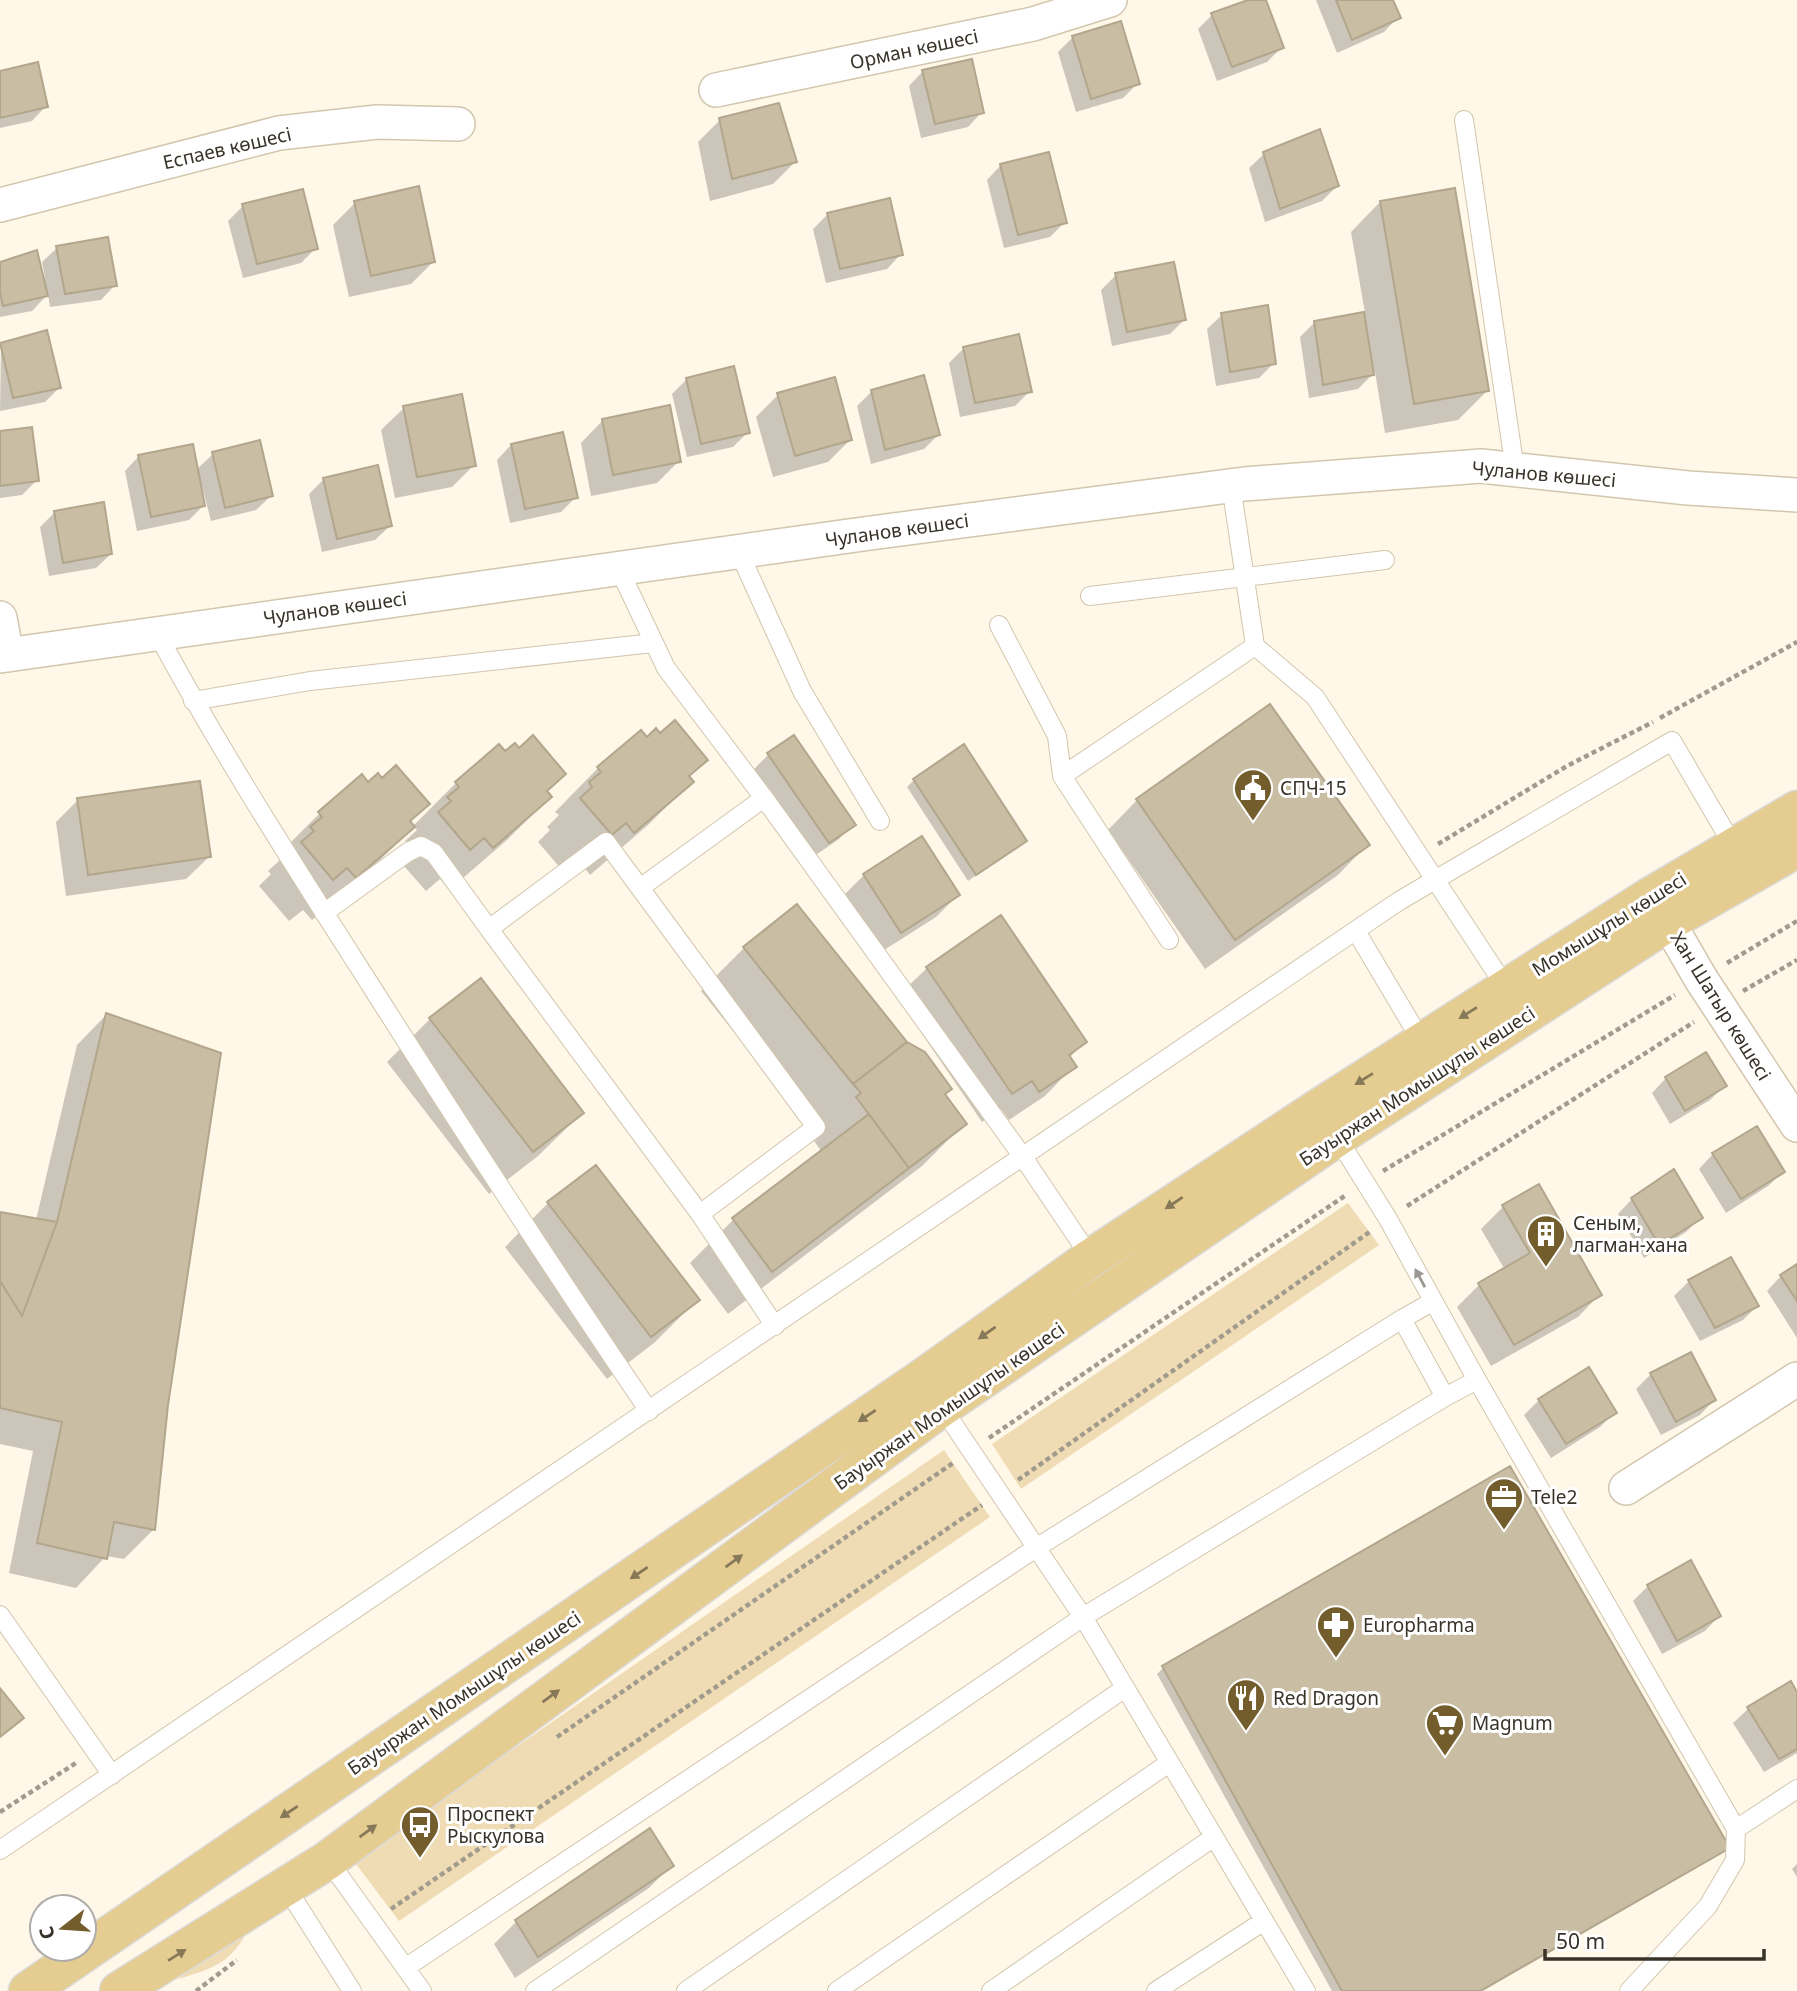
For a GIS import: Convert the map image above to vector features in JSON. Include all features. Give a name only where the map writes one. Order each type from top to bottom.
[{"type":"main road","name":"Момышұлы көшесі","points":[[1422,1042],[1648,898],[1797,810]]},
{"type":"main road","name":"Бауыржан Момышұлы көшесі","points":[[130,1989],[328,1860],[933,1392],[1091,1258],[1797,848]]},
{"type":"main road","name":"Бауыржан Момышұлы көшесі","points":[[28,1991],[933,1392],[1328,1122],[1422,1042]]},
{"type":"street","name":"Орман көшесі","points":[[716,90],[1033,24],[1110,0]]},
{"type":"street","name":"Еспаев көшесі","points":[[0,205],[279,133],[377,122],[457,124]]},
{"type":"street","name":"Чуланов көшесі","points":[[4,655],[1231,485],[1480,466],[1688,488],[1797,495]]},
{"type":"street","points":[[0,618],[4,655]]},
{"type":"street","name":"Хан Шатыр көшесі","points":[[1668,922],[1718,1006],[1797,1125]]},
{"type":"street","points":[[1626,1488],[1797,1380]]},
{"type":"lane","points":[[1464,120],[1515,470]]},
{"type":"lane","points":[[1231,485],[1255,646],[1315,697],[1507,989]]},
{"type":"lane","points":[[739,552],[802,691],[880,821]]},
{"type":"lane","points":[[1090,596],[1385,560]]},
{"type":"lane","points":[[618,569],[666,668],[764,798],[1023,1157],[1091,1258]]},
{"type":"lane","points":[[999,625],[1057,736],[1062,776],[1169,940]]},
{"type":"lane","points":[[157,633],[194,701],[324,913],[487,1168],[649,1411]]},
{"type":"lane","points":[[194,701],[310,681],[653,643]]},
{"type":"lane","points":[[1062,776],[1255,646]]},
{"type":"lane","points":[[0,1850],[1356,931],[1435,880],[1672,741],[1734,847]]},
{"type":"lane","points":[[640,888],[764,798]]},
{"type":"lane","points":[[489,929],[606,842],[816,1127],[700,1213]]},
{"type":"lane","points":[[324,913],[408,852],[421,846],[434,853],[700,1213],[775,1326]]},
{"type":"lane","points":[[1356,931],[1422,1042]]},
{"type":"lane","points":[[1328,1122],[1388,1219],[1477,1380],[1736,1829],[1735,1860],[1708,1906],[1629,1991]]},
{"type":"lane","points":[[405,1968],[1035,1548],[1432,1301]]},
{"type":"lane","points":[[1402,1319],[1445,1397]]},
{"type":"lane","points":[[535,1991],[1083,1618],[1477,1380]]},
{"type":"lane","points":[[933,1392],[1083,1618],[1264,1921],[1298,1988]]},
{"type":"lane","points":[[0,1615],[112,1775]]},
{"type":"lane","points":[[686,1991],[1125,1688]]},
{"type":"lane","points":[[837,1991],[1169,1763]]},
{"type":"lane","points":[[1736,1829],[1797,1789]]},
{"type":"lane","points":[[990,1991],[1214,1837]]},
{"type":"lane","points":[[328,1860],[422,1991]]},
{"type":"lane","points":[[286,1887],[352,1991]]},
{"type":"lane","points":[[1156,1991],[1264,1921]]},
{"type":"path","points":[[372,1922],[998,1493],[1388,1219],[1718,1006],[1797,960]]},
{"type":"shaded area","points":[[1348,1203],[1379,1245],[1021,1489],[992,1444]]},
{"type":"shaded area","points":[[944,1450],[990,1517],[399,1921],[353,1860]]},
{"type":"shaded area","points":[[255,1918],[240,1943],[225,1959],[206,1970],[178,1979]]},
{"type":"building","points":[[1248,0],[1266,0],[1284,48],[1232,67],[1211,13]]},
{"type":"building","points":[[1336,0],[1393,0],[1401,18],[1352,40]]},
{"type":"building","points":[[1121,21],[1140,84],[1091,99],[1072,36]]},
{"type":"building","points":[[972,59],[984,113],[935,124],[922,70]]},
{"type":"building","points":[[38,62],[48,107],[0,118],[0,71]]},
{"type":"building","points":[[779,103],[797,162],[732,179],[719,118]]},
{"type":"building","points":[[1320,129],[1339,186],[1280,209],[1263,152]]},
{"type":"building","points":[[1049,152],[1067,223],[1018,235],[1000,164]]},
{"type":"building","points":[[419,186],[435,262],[371,276],[354,201]]},
{"type":"building","points":[[1455,188],[1489,391],[1414,404],[1380,201]]},
{"type":"building","points":[[303,189],[318,249],[257,264],[242,204]]},
{"type":"building","points":[[890,198],[903,255],[840,269],[827,213]]},
{"type":"building","points":[[108,237],[117,286],[65,294],[56,246]]},
{"type":"building","points":[[37,250],[48,296],[3,306],[0,262]]},
{"type":"building","points":[[1174,262],[1186,320],[1127,332],[1115,273]]},
{"type":"building","points":[[1268,305],[1276,364],[1230,372],[1221,313]]},
{"type":"building","points":[[1364,312],[1374,375],[1323,385],[1314,321]]},
{"type":"building","points":[[47,330],[61,388],[13,398],[0,343]]},
{"type":"building","points":[[1019,334],[1032,392],[975,403],[963,347]]},
{"type":"building","points":[[734,366],[750,433],[701,444],[686,378]]},
{"type":"building","points":[[924,375],[940,435],[885,450],[871,390]]},
{"type":"building","points":[[835,377],[852,440],[795,456],[777,393]]},
{"type":"building","points":[[462,394],[476,466],[417,477],[403,406]]},
{"type":"building","points":[[670,405],[681,462],[613,475],[602,419]]},
{"type":"building","points":[[32,427],[39,481],[0,486],[0,431]]},
{"type":"building","points":[[563,432],[578,498],[525,509],[511,444]]},
{"type":"building","points":[[260,440],[273,496],[225,508],[212,452]]},
{"type":"building","points":[[193,444],[205,506],[151,517],[138,455]]},
{"type":"building","points":[[378,465],[392,526],[337,539],[323,478]]},
{"type":"building","points":[[104,502],[112,554],[63,563],[54,511]]},
{"type":"building","name":"СПЧ-15","points":[[1270,704],[1370,845],[1235,940],[1136,799]]},
{"type":"building","points":[[675,720],[708,760],[689,776],[694,782],[634,833],[626,823],[612,835],[580,798],[592,787],[589,782],[601,772],[597,767],[641,730],[647,737],[656,728],[660,733]]},
{"type":"building","points":[[533,735],[566,774],[547,791],[552,797],[493,848],[484,838],[470,850],[438,812],[451,801],[447,797],[459,787],[455,782],[499,744],[505,751],[515,743],[519,748]]},
{"type":"building","points":[[794,735],[856,825],[829,843],[767,753]]},
{"type":"building","points":[[964,744],[1027,841],[976,875],[913,779]]},
{"type":"building","points":[[396,765],[430,804],[410,821],[415,827],[356,878],[347,868],[333,880],[301,842],[314,831],[310,827],[322,817],[318,812],[362,774],[368,782],[378,773],[382,778]]},
{"type":"building","points":[[200,781],[211,857],[88,875],[77,798]]},
{"type":"building","points":[[922,836],[960,895],[901,933],[863,874]]},
{"type":"building","points":[[797,904],[907,1042],[853,1084],[743,947]]},
{"type":"building","points":[[1001,915],[1087,1042],[1069,1055],[1077,1067],[1039,1092],[1032,1081],[1012,1094],[926,967]]},
{"type":"building","points":[[481,978],[584,1113],[533,1152],[429,1018]]},
{"type":"building","points":[[106,1013],[221,1053],[168,1405],[155,1530],[114,1522],[107,1559],[37,1543],[62,1422],[0,1408],[0,1281],[22,1316],[57,1222]]},
{"type":"building","points":[[907,1042],[925,1052],[952,1089],[945,1094],[967,1124],[909,1168],[856,1097],[861,1093],[853,1084]]},
{"type":"building","points":[[1706,1052],[1727,1086],[1685,1111],[1665,1077]]},
{"type":"building","points":[[869,1114],[909,1168],[772,1272],[732,1218]]},
{"type":"building","points":[[1757,1126],[1785,1172],[1741,1199],[1712,1153]]},
{"type":"building","points":[[596,1165],[700,1300],[651,1337],[547,1202]]},
{"type":"building","points":[[1674,1169],[1703,1218],[1659,1245],[1631,1198]]},
{"type":"building","name":"Сеным, лагман-хана","points":[[1539,1184],[1602,1295],[1514,1345],[1478,1283],[1530,1253],[1502,1205]]},
{"type":"building","points":[[0,1212],[57,1222],[22,1316],[0,1281]]},
{"type":"building","points":[[1731,1257],[1759,1306],[1715,1328],[1688,1280]]},
{"type":"building","points":[[1797,1264],[1797,1301],[1780,1275]]},
{"type":"building","points":[[1691,1352],[1716,1400],[1676,1422],[1650,1373]]},
{"type":"building","points":[[1589,1367],[1617,1413],[1566,1444],[1538,1399]]},
{"type":"building","name":"Magnum","points":[[1510,1466],[1730,1848],[1480,1991],[1342,1991],[1162,1666]]},
{"type":"building","points":[[1691,1560],[1721,1616],[1677,1641],[1647,1585]]},
{"type":"building","points":[[1791,1681],[1797,1692],[1797,1749],[1779,1759],[1747,1707]]},
{"type":"building","points":[[0,1688],[24,1718],[0,1737]]},
{"type":"building","points":[[650,1828],[674,1866],[538,1957],[515,1920]]},
{"type":"place","name":"СПЧ-15","points":[[1253,822]]},
{"type":"place","name":"Сеным, лагман-хана","points":[[1546,1268]]},
{"type":"place","name":"Tele2","points":[[1504,1531]]},
{"type":"place","name":"Europharma","points":[[1336,1659]]},
{"type":"place","name":"Red Dragon","points":[[1246,1732]]},
{"type":"place","name":"Magnum","points":[[1445,1757]]},
{"type":"place","name":"Проспект Рыскулова","points":[[420,1859]]}]
